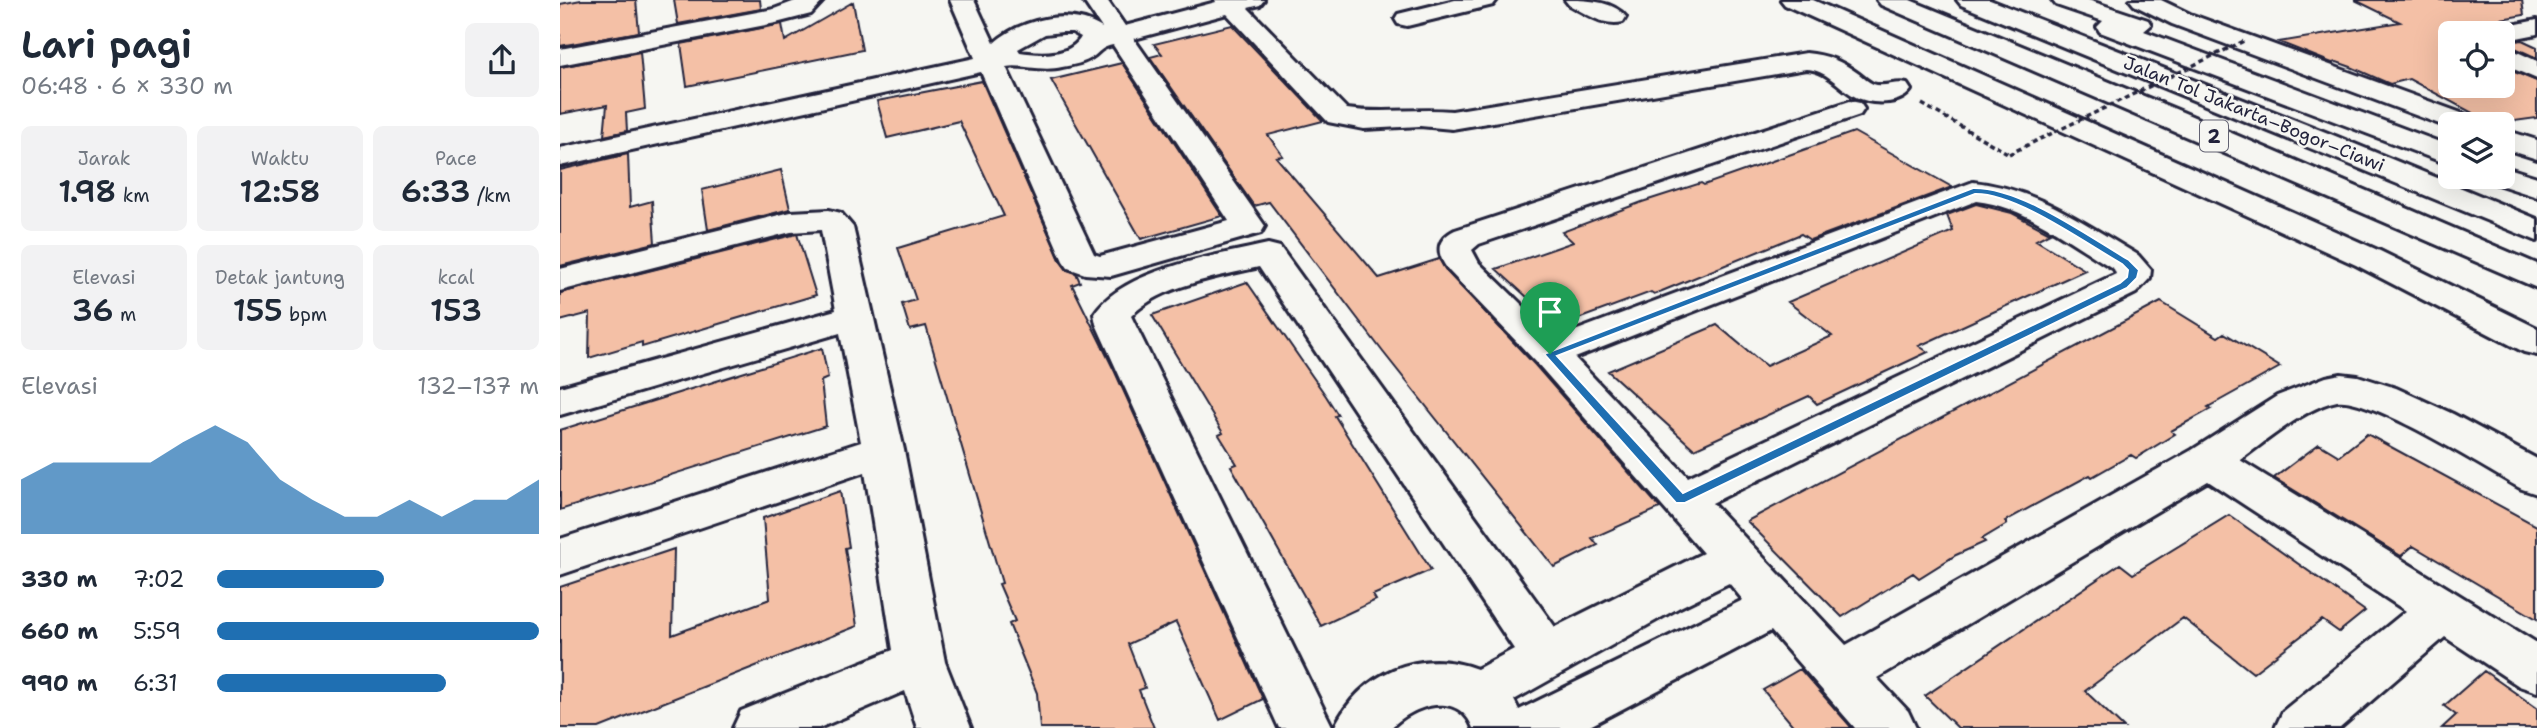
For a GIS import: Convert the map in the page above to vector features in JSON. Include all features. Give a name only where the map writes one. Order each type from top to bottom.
[{"type":"main road","points":[[560,57],[776,16],[809,6],[812,0]]},
{"type":"main road","points":[[962,0],[997,55],[1080,261],[1097,267],[1111,266],[1249,226],[1104,33],[1096,0]]},
{"type":"main road","points":[[1429,37],[1400,13],[1485,0]]},
{"type":"main road","points":[[1575,0],[1610,18]]},
{"type":"main road","points":[[1793,0],[2221,190],[2368,258],[2537,343]]},
{"type":"main road","name":"Jalan Tol Jakarta–Bogor–Ciawi","points":[[1889,0],[2170,117],[2537,278]]},
{"type":"main road","name":"Jalan Tol Jakarta–Bogor–Ciawi","points":[[1969,0],[2306,134],[2537,231]]},
{"type":"main road","points":[[2038,0],[2438,151]]},
{"type":"main road","points":[[2064,0],[2438,129]]},
{"type":"main road","points":[[2142,0],[2181,19],[2438,114]]},
{"type":"main road","points":[[560,140],[997,55],[1028,62],[1055,61],[1073,56],[1104,33],[1229,1],[1338,116],[1350,120],[1420,117],[1452,120],[1525,105],[1699,80],[1806,61],[1821,62],[1835,68],[1865,91],[1887,94],[1897,90]]},
{"type":"main road","points":[[560,157],[997,55],[1017,36],[1041,27],[1068,24],[1104,33]]},
{"type":"main road","points":[[2515,31],[2537,26]]},
{"type":"main road","points":[[2515,60],[2537,71]]},
{"type":"main road","points":[[1850,109],[1457,242],[1454,250],[1456,258],[1550,354],[1889,728]]},
{"type":"main road","points":[[2515,132],[2537,125]]},
{"type":"main road","points":[[2515,141],[2537,150]]},
{"type":"main road","points":[[2515,156],[2537,164]]},
{"type":"main road","points":[[2515,180],[2537,188]]},
{"type":"main road","points":[[1550,354],[1973,191],[1988,191],[2018,200],[2126,262],[2134,270],[2132,278],[2124,285],[1681,499]]},
{"type":"main road","points":[[560,280],[790,222],[830,220],[837,227],[883,450],[920,662],[944,728]]},
{"type":"main road","points":[[1306,728],[1114,324],[1112,314],[1118,306],[1144,289],[1268,254],[1507,601],[1548,656]]},
{"type":"main road","points":[[560,401],[856,316]]},
{"type":"main road","points":[[1840,674],[2208,460],[2306,399],[2342,387],[2360,391],[2412,413],[2537,478]]},
{"type":"main road","points":[[560,557],[883,450]]},
{"type":"main road","points":[[2208,460],[2537,670]]},
{"type":"main road","points":[[1361,728],[1383,698],[1414,683],[1449,681],[1489,711],[1548,656],[1663,593],[1734,559]]},
{"type":"main road","points":[[1535,728],[1589,717],[1776,606]]},
{"type":"main road","points":[[2302,728],[2442,610]]},
{"type":"main road","points":[[760,728],[920,662]]},
{"type":"path","points":[[1897,90],[2009,154],[2246,40]]},
{"type":"building","points":[[581,0],[636,0],[639,32],[560,46],[560,4]]},
{"type":"building","points":[[674,0],[760,0],[761,9],[678,24]]},
{"type":"building","points":[[2355,0],[2522,0],[2524,15],[2490,21],[2438,21],[2438,95],[2409,79],[2390,84],[2279,42],[2400,22]]},
{"type":"building","points":[[853,2],[862,50],[687,86],[681,44],[782,24],[785,41]]},
{"type":"building","points":[[1232,25],[1323,121],[1268,135],[1283,156],[1276,157],[1379,278],[1439,259],[1447,272],[1535,365],[1660,508],[1592,538],[1598,545],[1554,567],[1383,352],[1269,202],[1254,206],[1150,57],[1162,54],[1154,44]]},
{"type":"building","points":[[2522,40],[2537,47],[2537,58],[2515,48],[2515,41]]},
{"type":"building","points":[[640,52],[645,109],[626,113],[627,131],[604,136],[607,105],[560,114],[560,67]]},
{"type":"building","points":[[1122,63],[1222,216],[1141,239],[1051,80]]},
{"type":"building","points":[[2515,72],[2537,81],[2537,118],[2515,121],[2515,112],[2471,112],[2444,98],[2515,98]]},
{"type":"building","points":[[982,81],[1061,262],[1067,270],[1076,273],[1080,282],[1072,285],[1115,372],[1263,699],[1220,720],[1176,622],[1128,644],[1145,688],[1139,690],[1154,728],[1040,728],[1037,693],[1009,624],[1015,621],[999,584],[1002,583],[926,326],[910,330],[902,304],[916,300],[898,248],[1004,216],[959,121],[887,138],[877,101]]},
{"type":"building","points":[[1854,132],[1952,187],[1810,240],[1801,234],[1662,291],[1654,294],[1651,292],[1559,326],[1496,269],[1573,242],[1562,232],[1642,202],[1701,183],[1704,185]]},
{"type":"building","points":[[628,154],[630,207],[652,201],[655,243],[560,266],[560,170]]},
{"type":"building","points":[[781,170],[790,209],[708,230],[702,190]]},
{"type":"building","points":[[1976,204],[2012,213],[2050,233],[2036,240],[2085,270],[1919,346],[1928,352],[1817,404],[1809,396],[1694,449],[1608,371],[1717,325],[1766,366],[1832,336],[1788,302],[1953,231],[1947,215]]},
{"type":"building","points":[[797,234],[816,295],[642,347],[642,342],[589,358],[590,313],[560,321],[560,293]]},
{"type":"building","points":[[1247,282],[1326,396],[1338,415],[1335,416],[1431,570],[1373,595],[1376,600],[1321,626],[1231,466],[1237,464],[1219,435],[1223,433],[1152,315]]},
{"type":"building","points":[[2161,302],[2218,337],[2224,333],[2280,367],[2208,407],[2211,409],[2171,431],[2175,434],[2136,458],[2131,455],[2092,477],[2090,475],[2005,521],[2007,524],[1982,539],[1985,542],[1956,555],[1919,578],[1913,573],[1842,617],[1747,521]]},
{"type":"building","points":[[822,348],[828,378],[821,381],[826,426],[560,510],[560,430]]},
{"type":"building","points":[[2367,434],[2537,526],[2537,619],[2413,546],[2401,556],[2274,478],[2319,444],[2339,456]]},
{"type":"building","points":[[840,491],[849,547],[845,548],[857,626],[599,728],[560,728],[560,587],[674,549],[672,635],[770,599],[763,518]]},
{"type":"building","points":[[2229,515],[2365,611],[2339,632],[2322,620],[2253,673],[2183,618],[2085,691],[2124,728],[1958,728],[1925,696],[2120,564],[2133,574]]},
{"type":"building","points":[[1800,669],[1852,728],[1795,728],[1763,690]]},
{"type":"building","points":[[2484,671],[2537,708],[2537,728],[2442,728],[2456,715],[2444,706]]},
{"type":"route","points":[[1973,191],[1988,191],[2018,200],[2126,262],[2134,270],[2132,278],[2124,285],[1681,499],[1550,354],[1973,191]]}]
